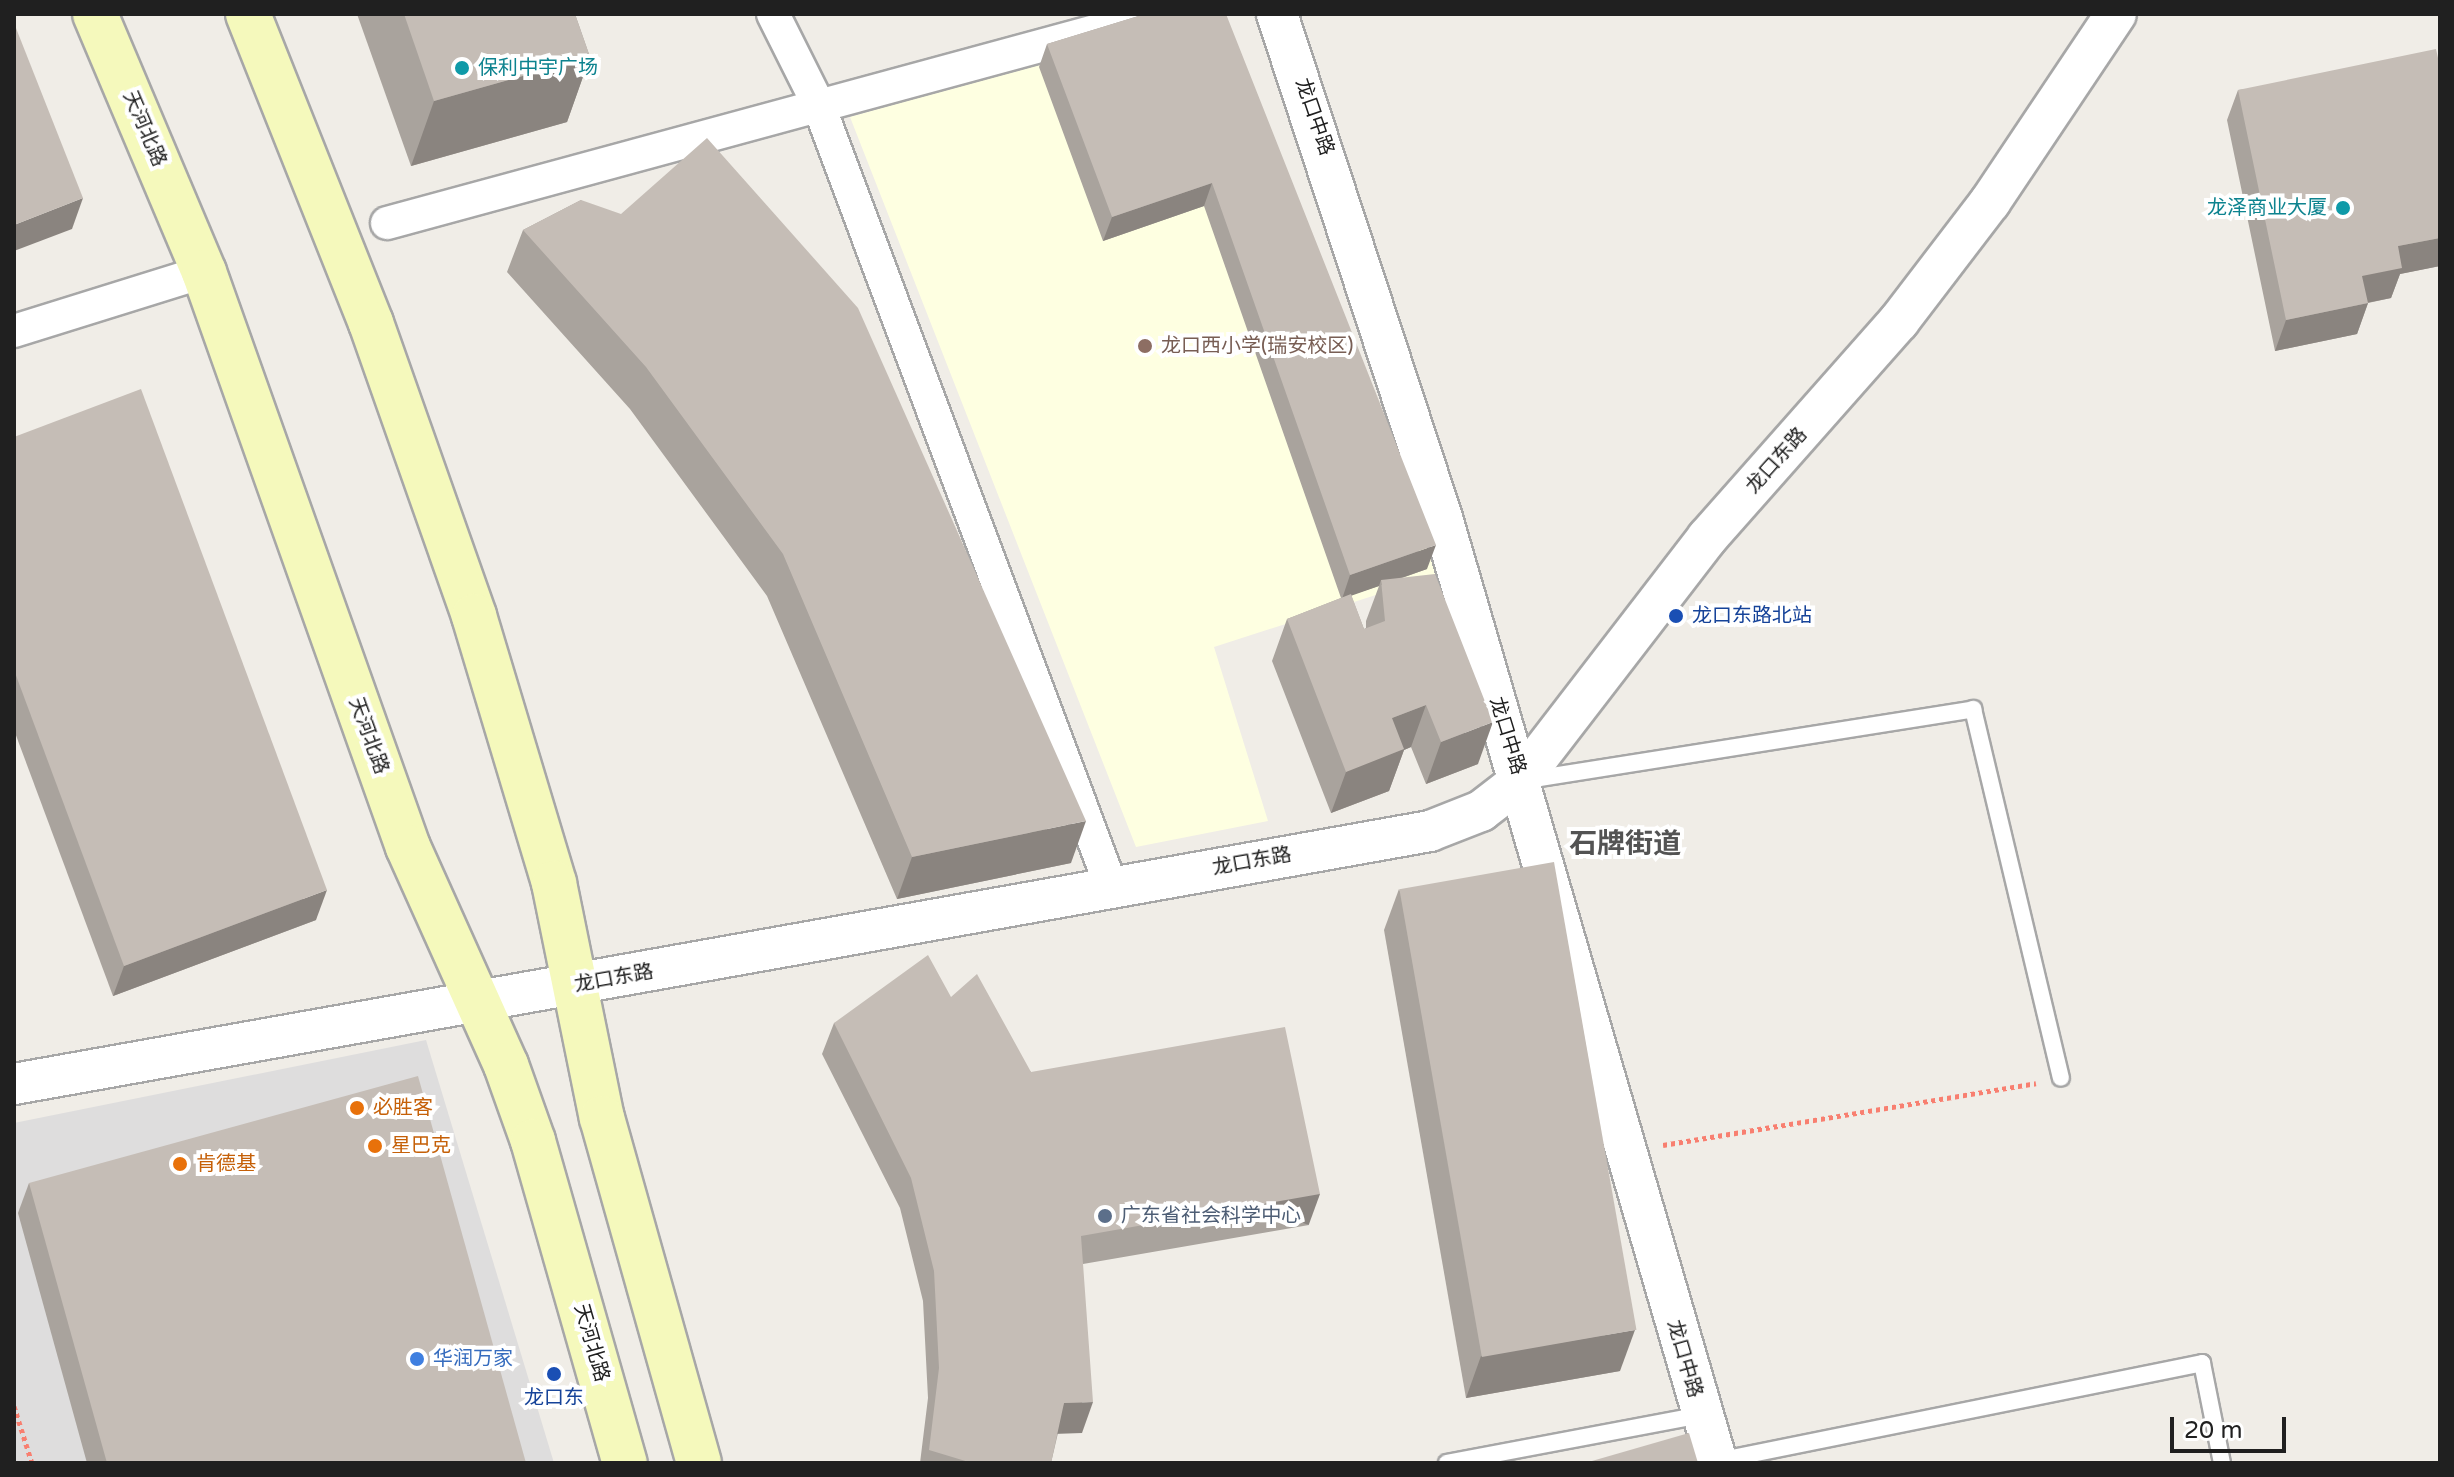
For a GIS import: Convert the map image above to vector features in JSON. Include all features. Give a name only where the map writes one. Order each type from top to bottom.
[{"type":"main road","name":"天河北路","points":[[95,14],[204,272],[408,847],[533,1141],[625,1463]]},
{"type":"main road","points":[[248,14],[371,323],[474,616],[554,883],[602,1118],[699,1463]]},
{"type":"street","points":[[773,14],[819,106],[1111,886]]},
{"type":"street","points":[[387,223],[1158,14]]},
{"type":"street","name":"龙口中路","points":[[1277,14],[1385,334],[1520,781],[1700,1415],[1717,1462]]},
{"type":"street","name":"龙口东路","points":[[14,1084],[1430,831],[1481,811],[1520,781],[1707,538],[1908,310],[1990,202],[2116,14]]},
{"type":"street","points":[[14,331],[204,272]]},
{"type":"lane","points":[[1520,781],[1973,709],[2061,1078]]},
{"type":"lane","points":[[1717,1462],[2202,1363],[2222,1463]]},
{"type":"lane","points":[[1447,1463],[1700,1415]]},
{"type":"path","points":[[1626,1151],[2061,1078]]},
{"type":"path","points":[[14,1406],[32,1463]]},
{"type":"shaded area","name":"龙口西小学(瑞安校区)","points":[[1210,14],[1221,14],[1438,575],[1214,647],[1268,821],[1136,847],[850,117]]},
{"type":"shaded area","points":[[426,1040],[554,1463],[14,1463],[14,1123]]},
{"type":"building","points":[[404,14],[575,14],[590,57],[434,101]]},
{"type":"building","points":[[1145,14],[1226,14],[1436,545],[1350,575],[1212,183],[1112,217],[1047,44]]},
{"type":"building","points":[[14,23],[83,198],[14,225]]},
{"type":"building","name":"龙泽商业大厦","points":[[2436,49],[2440,67],[2440,238],[2398,246],[2402,268],[2362,276],[2368,303],[2286,320],[2238,90]]},
{"type":"building","points":[[707,138],[858,308],[1086,821],[912,857],[783,554],[646,367],[523,230],[581,200],[621,214]]},
{"type":"building","points":[[141,389],[327,890],[124,966],[14,670],[14,437]]},
{"type":"building","points":[[1435,574],[1493,722],[1441,742],[1426,705],[1392,718],[1404,749],[1346,772],[1287,619],[1351,594],[1364,629],[1385,621],[1381,580]]},
{"type":"building","points":[[1554,862],[1636,1330],[1482,1357],[1399,889]]},
{"type":"building","name":"广东省社会科学中心","points":[[928,955],[951,997],[977,974],[1031,1072],[1285,1027],[1320,1194],[1081,1236],[1093,1402],[1064,1403],[1051,1463],[972,1463],[929,1450],[939,1368],[934,1271],[911,1178],[834,1023]]},
{"type":"building","points":[[418,1076],[526,1463],[107,1463],[29,1183]]},
{"type":"building","points":[[1689,1433],[1698,1463],[1585,1463]]},
{"type":"place","name":"保利中宇广场","points":[[462,68]]},
{"type":"place","name":"龙泽商业大厦","points":[[2343,208]]},
{"type":"place","name":"龙口西小学(瑞安校区)","points":[[1145,346]]},
{"type":"place","name":"龙口东路北站","points":[[1676,616]]},
{"type":"place","name":"必胜客","points":[[357,1108]]},
{"type":"place","name":"星巴克","points":[[375,1146]]},
{"type":"place","name":"肯德基","points":[[180,1164]]},
{"type":"place","name":"广东省社会科学中心","points":[[1105,1216]]},
{"type":"place","name":"华润万家","points":[[417,1359]]},
{"type":"place","name":"龙口东","points":[[554,1374]]},
{"type":"district","name":"石牌街道","points":[[1625,844]]}]
